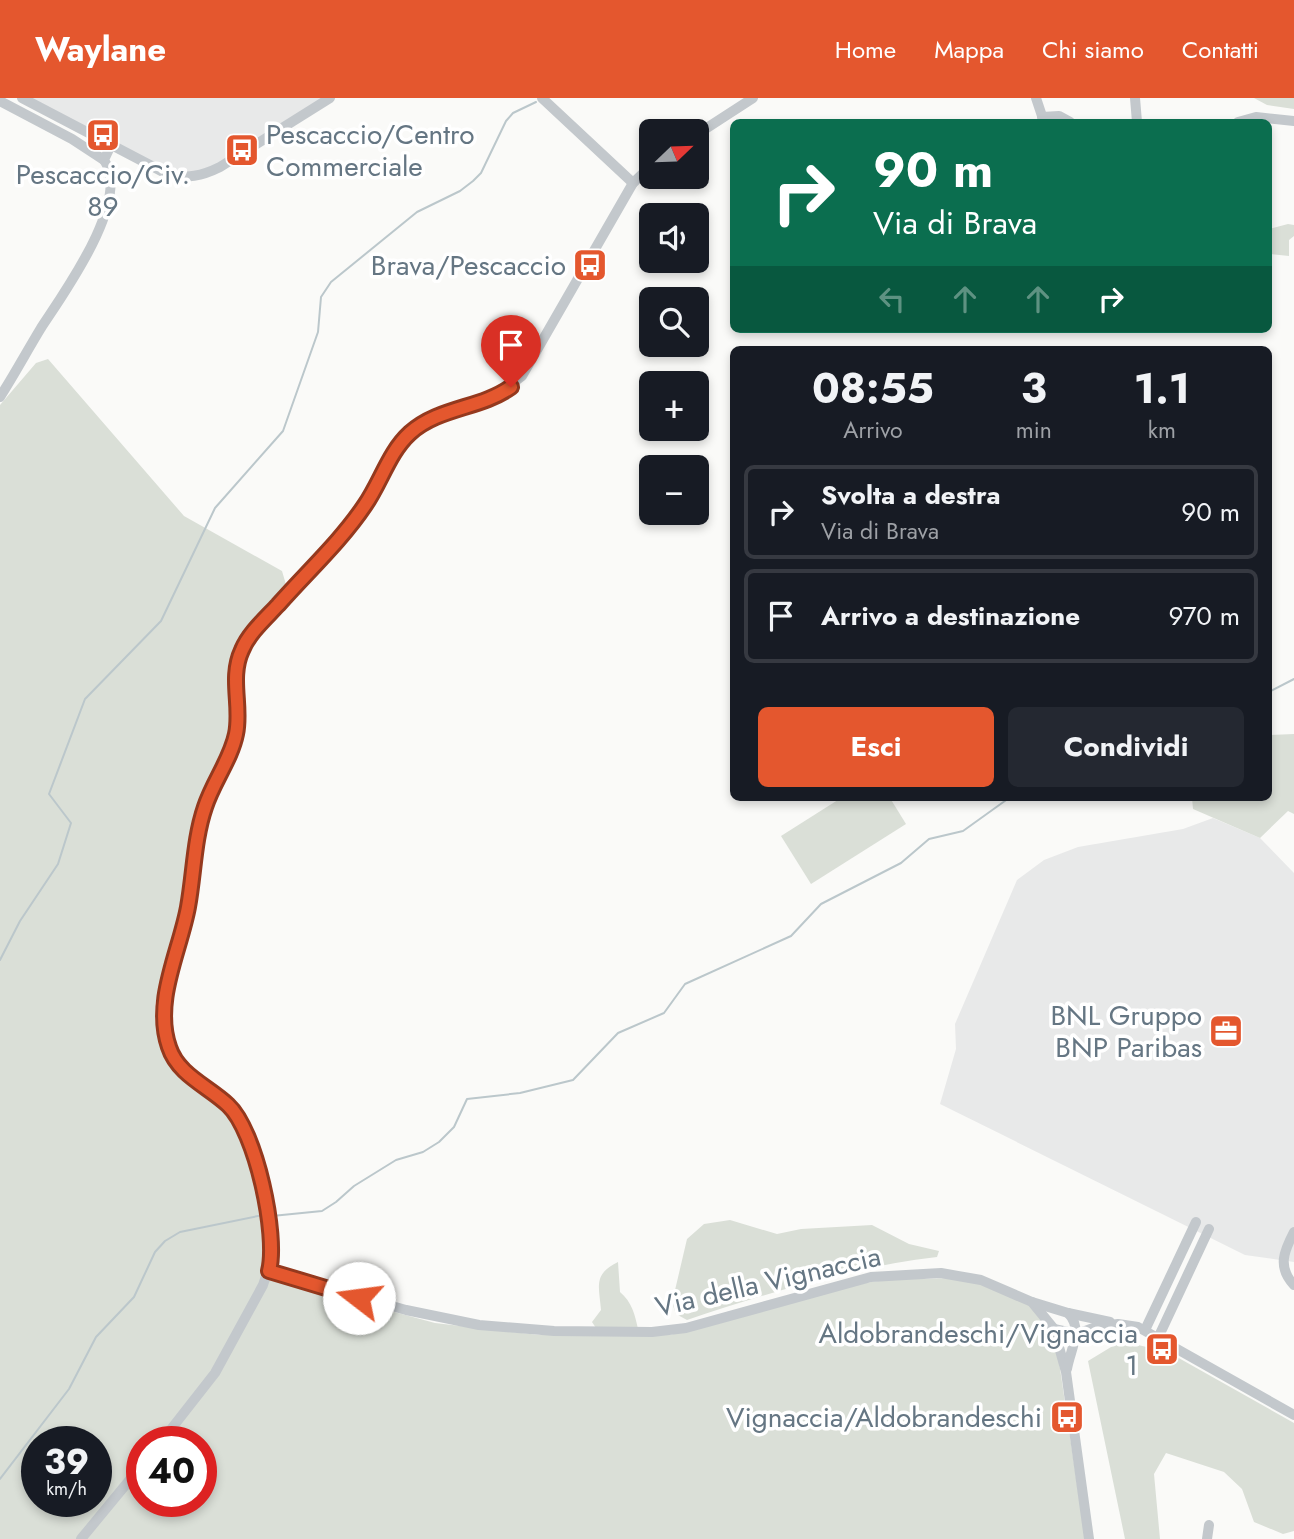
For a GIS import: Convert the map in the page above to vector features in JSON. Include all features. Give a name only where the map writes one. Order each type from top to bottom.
[{"type":"street","points":[[22,98],[167,174],[178,176],[209,173],[330,98]]},
{"type":"street","points":[[542,98],[633,183]]},
{"type":"street","points":[[709,127],[753,98]]},
{"type":"street","points":[[1036,98],[1044,119]]},
{"type":"street","points":[[1135,98],[1137,119]]},
{"type":"street","points":[[0,101],[72,139],[104,160],[110,173],[111,190],[90,251],[80,270],[0,397]]},
{"type":"street","points":[[1048,119],[1059,116],[1064,119]]},
{"type":"street","points":[[1249,119],[1256,117],[1294,121]]},
{"type":"street","points":[[104,160],[111,145]]},
{"type":"street","points":[[174,1426],[211,1380],[269,1271],[271,1253],[267,1216],[253,1149],[244,1126],[229,1106],[190,1077],[177,1062],[169,1048],[163,1019],[168,985],[186,920],[204,808],[236,733],[235,678],[240,655],[252,633],[357,516],[408,436],[431,419],[496,396],[522,376],[633,183],[639,177]]},
{"type":"street","points":[[1144,1330],[1196,1222]]},
{"type":"street","points":[[1158,1338],[1209,1229]]},
{"type":"street","points":[[1294,1232],[1283,1259],[1286,1274],[1294,1285]]},
{"type":"street","name":"Via della Vignaccia","points":[[269,1271],[444,1319],[479,1325],[554,1331],[676,1330],[861,1279],[905,1273],[961,1276],[1005,1289],[1032,1302],[1054,1329],[1066,1371],[1088,1539]]},
{"type":"street","points":[[1032,1302],[1144,1330],[1248,1392],[1294,1415]]},
{"type":"street","points":[[1068,1313],[1058,1318],[1054,1329],[1077,1334],[1088,1329],[1118,1324]]},
{"type":"street","points":[[1066,1371],[1077,1334],[1075,1322],[1068,1313]]},
{"type":"street","points":[[81,1539],[126,1484]]},
{"type":"street","points":[[1207,1539],[1209,1525]]},
{"type":"shaded area","points":[[22,98],[330,98],[220,167],[178,176]]},
{"type":"shaded area","points":[[1254,98],[1294,98],[1294,109],[1267,105]]},
{"type":"shaded area","points":[[1294,225],[1294,236],[1289,240],[1289,256],[1272,254],[1272,228]]},
{"type":"shaded area","points":[[48,359],[184,516],[282,571],[287,588],[246,638],[232,663],[230,740],[199,812],[183,913],[155,1004],[155,1019],[164,1055],[185,1079],[229,1114],[246,1143],[266,1239],[261,1276],[435,1323],[539,1335],[670,1335],[858,1284],[905,1277],[966,1277],[1033,1307],[1045,1323],[1057,1348],[1085,1539],[0,1539],[0,405],[36,363]]},
{"type":"shaded area","points":[[1294,734],[1294,814],[1288,811],[1260,838],[1193,809],[1192,801],[1272,801],[1272,735]]},
{"type":"shaded area","points":[[836,801],[892,801],[906,824],[811,884],[781,836]]},
{"type":"shaded area","points":[[1213,818],[1260,838],[1294,873],[1294,1262],[1245,1255],[940,1104],[956,1049],[955,1024],[1017,880],[1044,860],[1078,847],[1183,829]]},
{"type":"shaded area","points":[[730,1220],[777,1234],[801,1229],[872,1225],[909,1244],[939,1251],[937,1257],[842,1274],[687,1320],[676,1314],[672,1303],[687,1239],[704,1224]]},
{"type":"shaded area","points":[[618,1262],[620,1292],[630,1304],[638,1329],[596,1328],[592,1322],[601,1310],[601,1276]]},
{"type":"shaded area","points":[[1121,1341],[1168,1352],[1294,1423],[1294,1531],[1283,1534],[1254,1522],[1242,1489],[1224,1472],[1166,1453],[1154,1474],[1160,1539],[1125,1539],[1088,1361]]},
{"type":"waterway","points":[[0,960],[20,921],[58,864],[71,823],[49,794],[85,699],[161,621],[215,508],[283,431],[318,332],[321,297],[331,282],[417,212],[460,191],[473,181],[481,173],[506,121],[513,113],[536,102]]},
{"type":"waterway","points":[[1272,690],[1294,679]]},
{"type":"waterway","points":[[272,1216],[322,1211],[354,1186],[396,1160],[423,1152],[439,1142],[454,1127],[467,1099],[520,1093],[573,1080],[618,1033],[664,1013],[685,984],[791,936],[821,904],[901,863],[929,839],[963,831],[1005,801]]},
{"type":"waterway","points":[[0,1479],[69,1389],[96,1337],[134,1297],[155,1252],[165,1241],[180,1232],[263,1215]]},
{"type":"place","name":"Pescaccio/Civ. 89","points":[[103,135]]},
{"type":"place","name":"Pescaccio/Centro Commerciale","points":[[242,150]]},
{"type":"place","name":"Brava/Pescaccio","points":[[590,265]]},
{"type":"place","name":"BNL Gruppo BNP Paribas","points":[[1226,1031]]},
{"type":"place","name":"Aldobrandeschi/Vignaccia 1","points":[[1162,1349]]},
{"type":"place","name":"Vignaccia/Aldobrandeschi","points":[[1067,1417]]},
{"type":"route","points":[[359,1298],[269,1271],[271,1253],[268,1221],[261,1180],[247,1131],[236,1113],[190,1077],[173,1056],[163,1019],[168,985],[186,920],[204,808],[235,739],[236,673],[238,659],[245,643],[357,516],[408,436],[431,419],[491,398],[511,387]]}]
